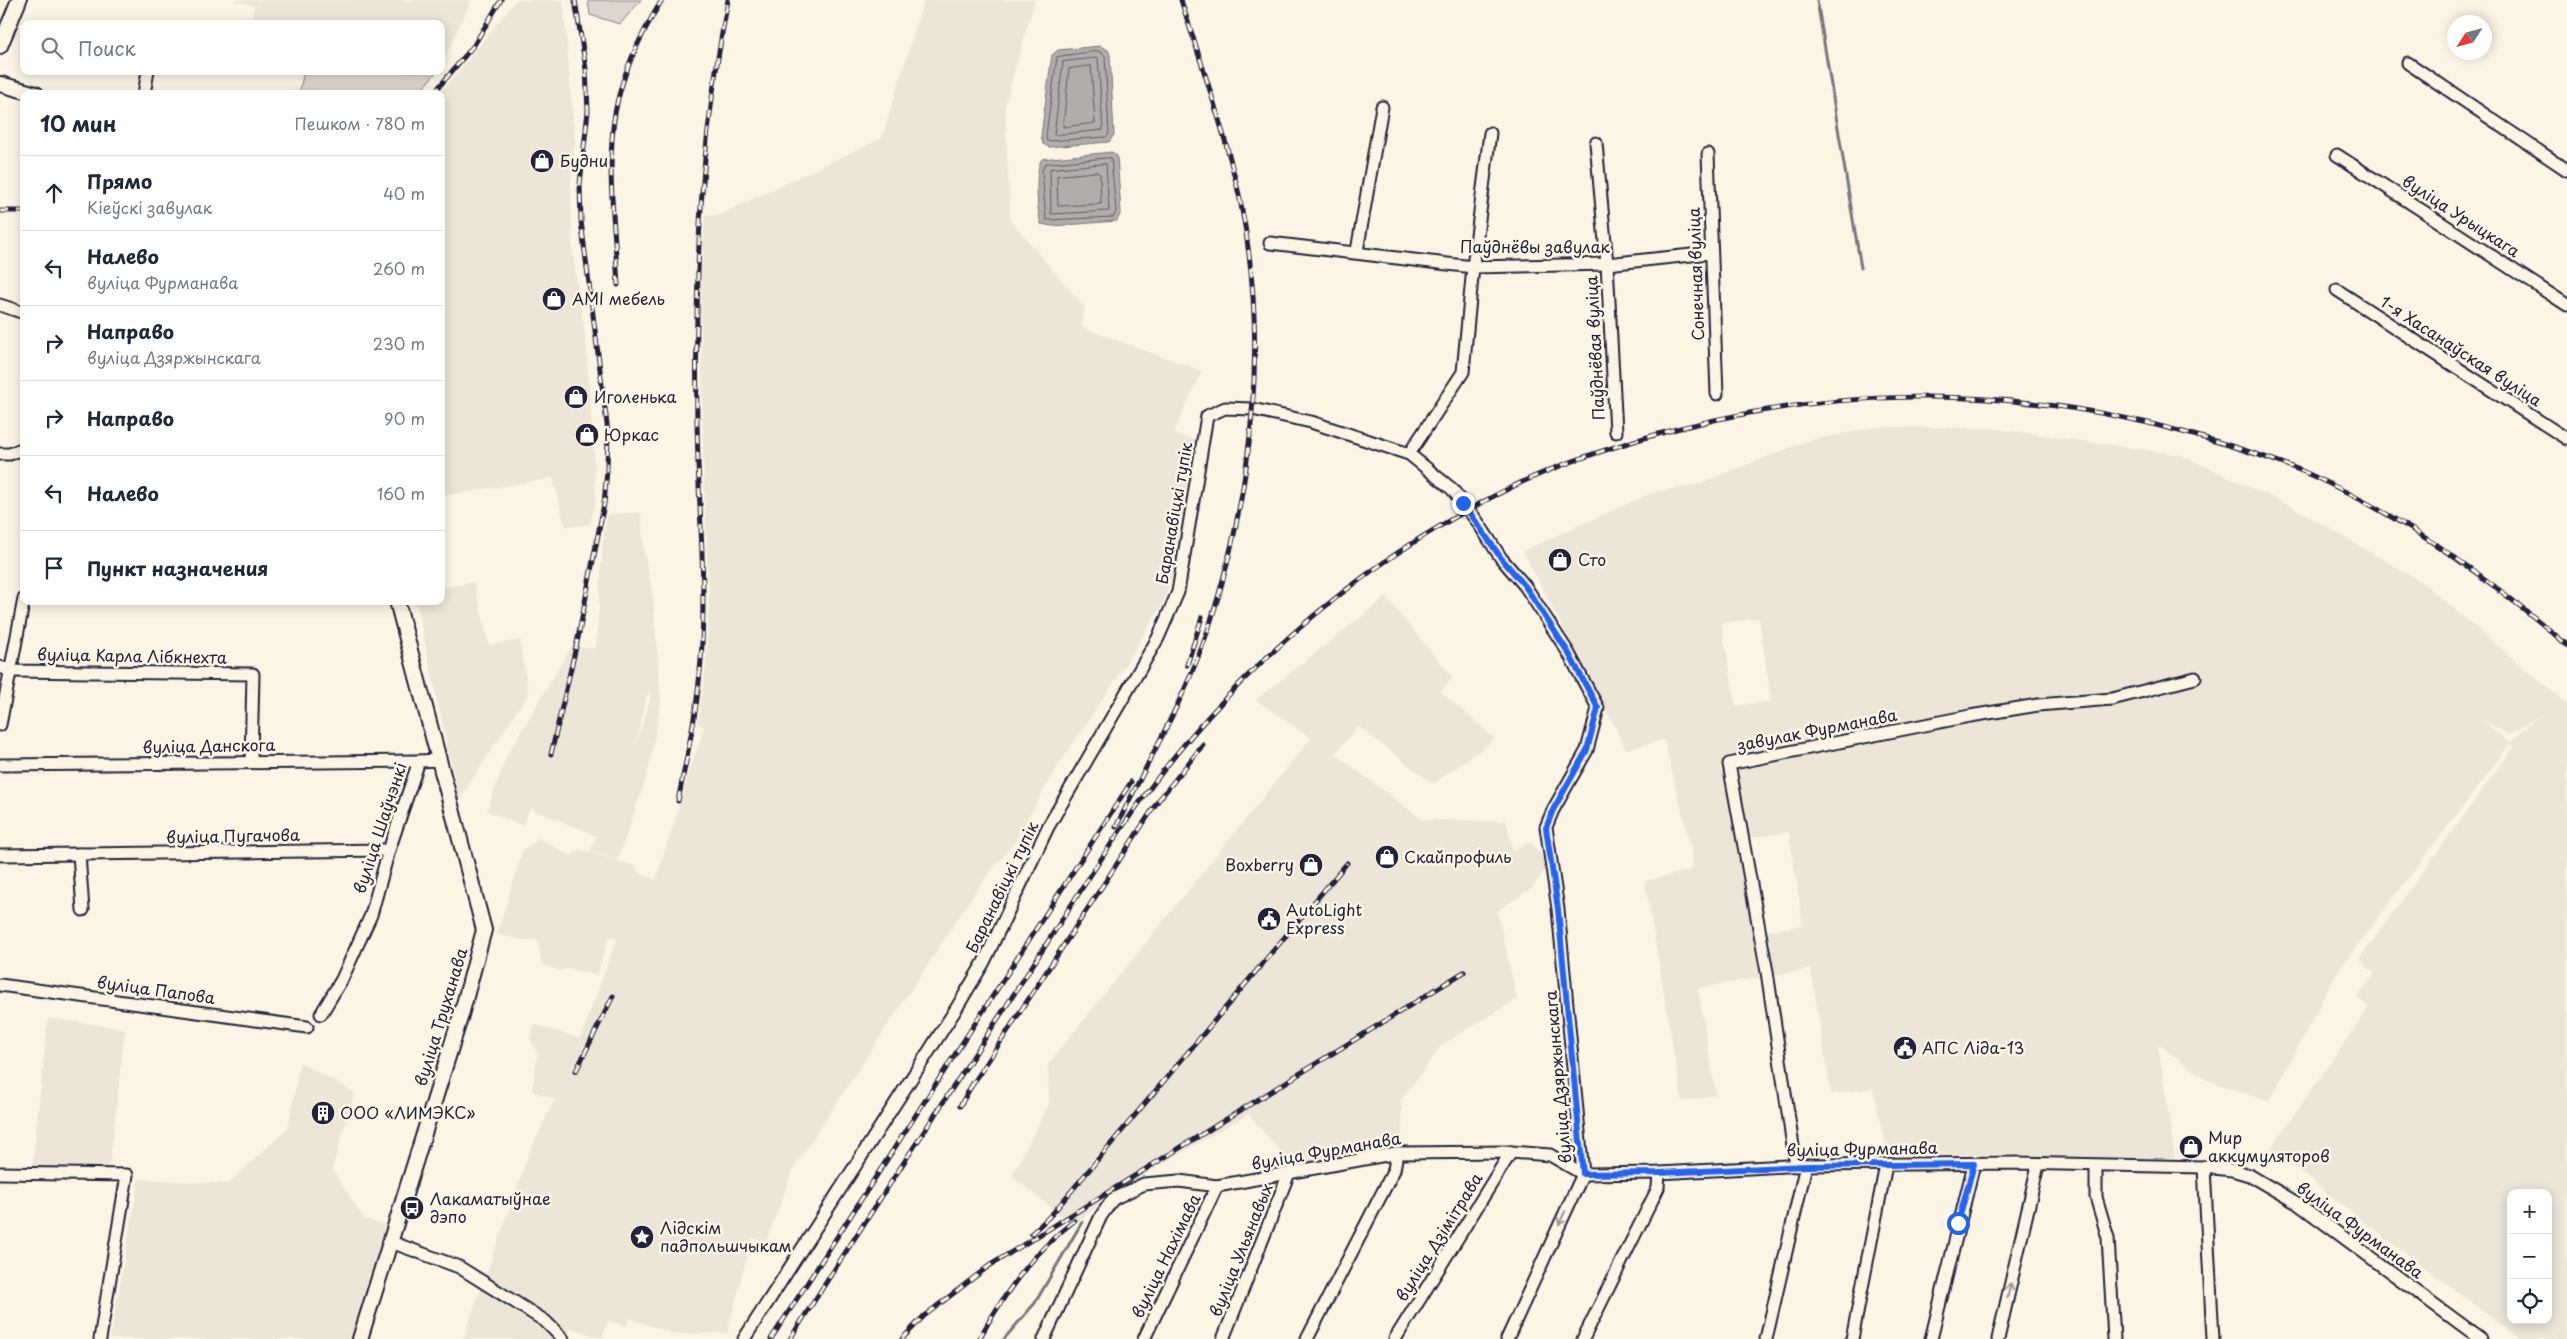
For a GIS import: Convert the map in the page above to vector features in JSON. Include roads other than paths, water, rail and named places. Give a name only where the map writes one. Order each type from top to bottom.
[{"type":"main road","points":[[0,46],[19,0]]},
{"type":"main road","points":[[0,84],[22,90]]},
{"type":"main road","points":[[398,605],[438,760]]},
{"type":"main road","name":"вуліца Труханава","points":[[360,1339],[461,1016],[484,930],[438,760]]},
{"type":"street","points":[[2408,63],[2567,170]]},
{"type":"street","points":[[145,90],[147,75]]},
{"type":"street","points":[[1357,251],[1382,107]]},
{"type":"street","points":[[1409,454],[1463,372],[1473,267],[1490,133]]},
{"type":"street","name":"Паўднёвая вуліца","points":[[1596,143],[1607,264],[1616,432]]},
{"type":"street","name":"Сонечная вуліца","points":[[1708,154],[1710,253],[1717,394]]},
{"type":"street","name":"вуліца Урыцкага","points":[[2337,155],[2567,305]]},
{"type":"street","name":"Паўднёвы завулак","points":[[1270,242],[1357,251],[1473,267],[1607,264],[1710,253]]},
{"type":"street","name":"1-я Хасанаўская вуліца","points":[[2337,290],[2565,434]]},
{"type":"street","points":[[0,304],[20,312]]},
{"type":"street","name":"Баранавіцкі тупік","points":[[744,1339],[956,1009],[984,962],[1048,827],[1158,638],[1178,592],[1208,416],[1225,408],[1252,409],[1311,422],[1409,454]]},
{"type":"street","points":[[0,454],[10,454],[20,450]]},
{"type":"street","name":"вуліца Дзяржынскага","points":[[1409,454],[1452,490],[1477,521],[1501,558],[1525,586],[1568,652],[1598,708],[1587,750],[1553,810],[1546,828],[1558,909],[1583,1174],[1507,1339]]},
{"type":"street","points":[[0,725],[6,669],[22,605]]},
{"type":"street","name":"вуліца Карла Лібкнехта","points":[[6,669],[253,674],[252,761]]},
{"type":"street","name":"завулак Фурманава","points":[[1801,1166],[1729,764],[1970,716],[2038,705],[2112,699],[2195,678]]},
{"type":"street","name":"вуліца Шаўчэнкі","points":[[321,1014],[342,979],[371,915],[389,850],[419,761],[438,760]]},
{"type":"street","name":"вуліца Данскога","points":[[0,765],[252,761],[419,761]]},
{"type":"street","name":"вуліца Пугачова","points":[[0,855],[389,850]]},
{"type":"street","points":[[78,854],[83,910]]},
{"type":"street","name":"вуліца Папова","points":[[0,985],[308,1027]]},
{"type":"street","name":"вуліца Фурманава","points":[[1044,1339],[1100,1216],[1113,1200],[1144,1184],[1178,1181],[1218,1186],[1397,1153],[1511,1152],[1550,1155],[1583,1174],[1659,1173],[1801,1166],[1974,1164],[2204,1167],[2232,1170],[2249,1175],[2297,1202],[2481,1339]]},
{"type":"street","name":"вуліца Дзімітрава","points":[[1395,1339],[1511,1152]]},
{"type":"street","points":[[1307,1339],[1394,1170],[1397,1153]]},
{"type":"street","points":[[1931,1339],[1974,1164]]},
{"type":"street","points":[[1852,1339],[1886,1165]]},
{"type":"street","points":[[1998,1339],[2038,1165]]},
{"type":"street","points":[[1766,1339],[1801,1166]]},
{"type":"street","points":[[2096,1166],[2096,1197],[2108,1238],[2114,1339]]},
{"type":"street","points":[[2204,1167],[2213,1339]]},
{"type":"street","points":[[0,1173],[128,1175],[100,1339]]},
{"type":"street","name":"вуліца Ульянавых","points":[[1223,1339],[1289,1173]]},
{"type":"street","points":[[1583,1339],[1658,1188],[1659,1173]]},
{"type":"street","name":"вуліца Нахімава","points":[[1144,1339],[1218,1186]]},
{"type":"street","points":[[391,1242],[459,1267],[545,1321],[563,1339]]},
{"type":"water","points":[[1100,46],[1108,50],[1110,55],[1114,135],[1109,142],[1049,147],[1043,144],[1041,135],[1052,55],[1058,50]]},
{"type":"water","points":[[1112,152],[1117,156],[1121,212],[1117,221],[1052,226],[1041,224],[1037,200],[1037,181],[1039,164],[1042,159]]},
{"type":"waterway","points":[[1817,0],[1861,268]]},
{"type":"waterway","points":[[1004,1339],[1035,1303],[1082,1222]]},
{"type":"railway","points":[[436,90],[474,45],[501,0]]},
{"type":"railway","points":[[551,754],[578,638],[604,504],[607,470],[608,432],[581,221],[580,184],[588,111],[586,69],[575,0]]},
{"type":"railway","points":[[618,285],[611,177],[612,134],[615,113],[622,83],[633,54],[662,0]]},
{"type":"railway","points":[[678,801],[695,712],[703,627],[697,392],[697,320],[701,205],[707,136],[728,0]]},
{"type":"railway","points":[[1116,827],[1178,704],[1209,627],[1236,523],[1246,469],[1252,415],[1255,361],[1254,306],[1249,252],[1240,199],[1220,124],[1181,0]]},
{"type":"railway","points":[[0,211],[20,211]]},
{"type":"railway","points":[[790,1339],[1118,833],[1161,773],[1209,716],[1277,648],[1314,616],[1391,558],[1431,531],[1473,507],[1516,485],[1563,465],[1644,438],[1711,421],[1778,408],[1845,400],[1913,397],[1981,399],[2049,405],[2116,416],[2183,432],[2243,450],[2302,471],[2338,488],[2408,526],[2441,548],[2505,594],[2567,645]]},
{"type":"railway","points":[[1187,665],[1202,617]]},
{"type":"railway","points":[[971,1087],[1158,801],[1203,745]]},
{"type":"railway","points":[[771,1339],[1131,782]]},
{"type":"railway","points":[[1031,1234],[1052,1214],[1347,863]]},
{"type":"railway","points":[[902,1339],[924,1316],[989,1266],[1464,972]]},
{"type":"railway","points":[[576,1071],[613,996]]},
{"type":"railway","points":[[960,1106],[973,1083]]},
{"type":"railway","points":[[979,1339],[998,1306],[1020,1275],[1045,1247],[1074,1221]]},
{"type":"place","name":"Будни","points":[[542,161]]},
{"type":"place","name":"AMI мебель","points":[[554,299]]},
{"type":"place","name":"Иголенька","points":[[576,397]]},
{"type":"place","name":"Юркас","points":[[587,435]]},
{"type":"place","name":"Сто","points":[[1560,560]]},
{"type":"place","name":"Скайпрофиль","points":[[1387,857]]},
{"type":"place","name":"Boxberry","points":[[1311,865]]},
{"type":"place","name":"AutoLight Express","points":[[1269,919]]},
{"type":"place","name":"АПС Ліда-13","points":[[1905,1048]]},
{"type":"place","name":"ООО «ЛИМЭКС»","points":[[323,1113]]},
{"type":"place","name":"Мир аккумуляторов","points":[[2191,1147]]},
{"type":"place","name":"Лакаматыўнае дэпо","points":[[412,1208]]},
{"type":"place","name":"Лідскім падпольшчыкам","points":[[642,1237]]}]
